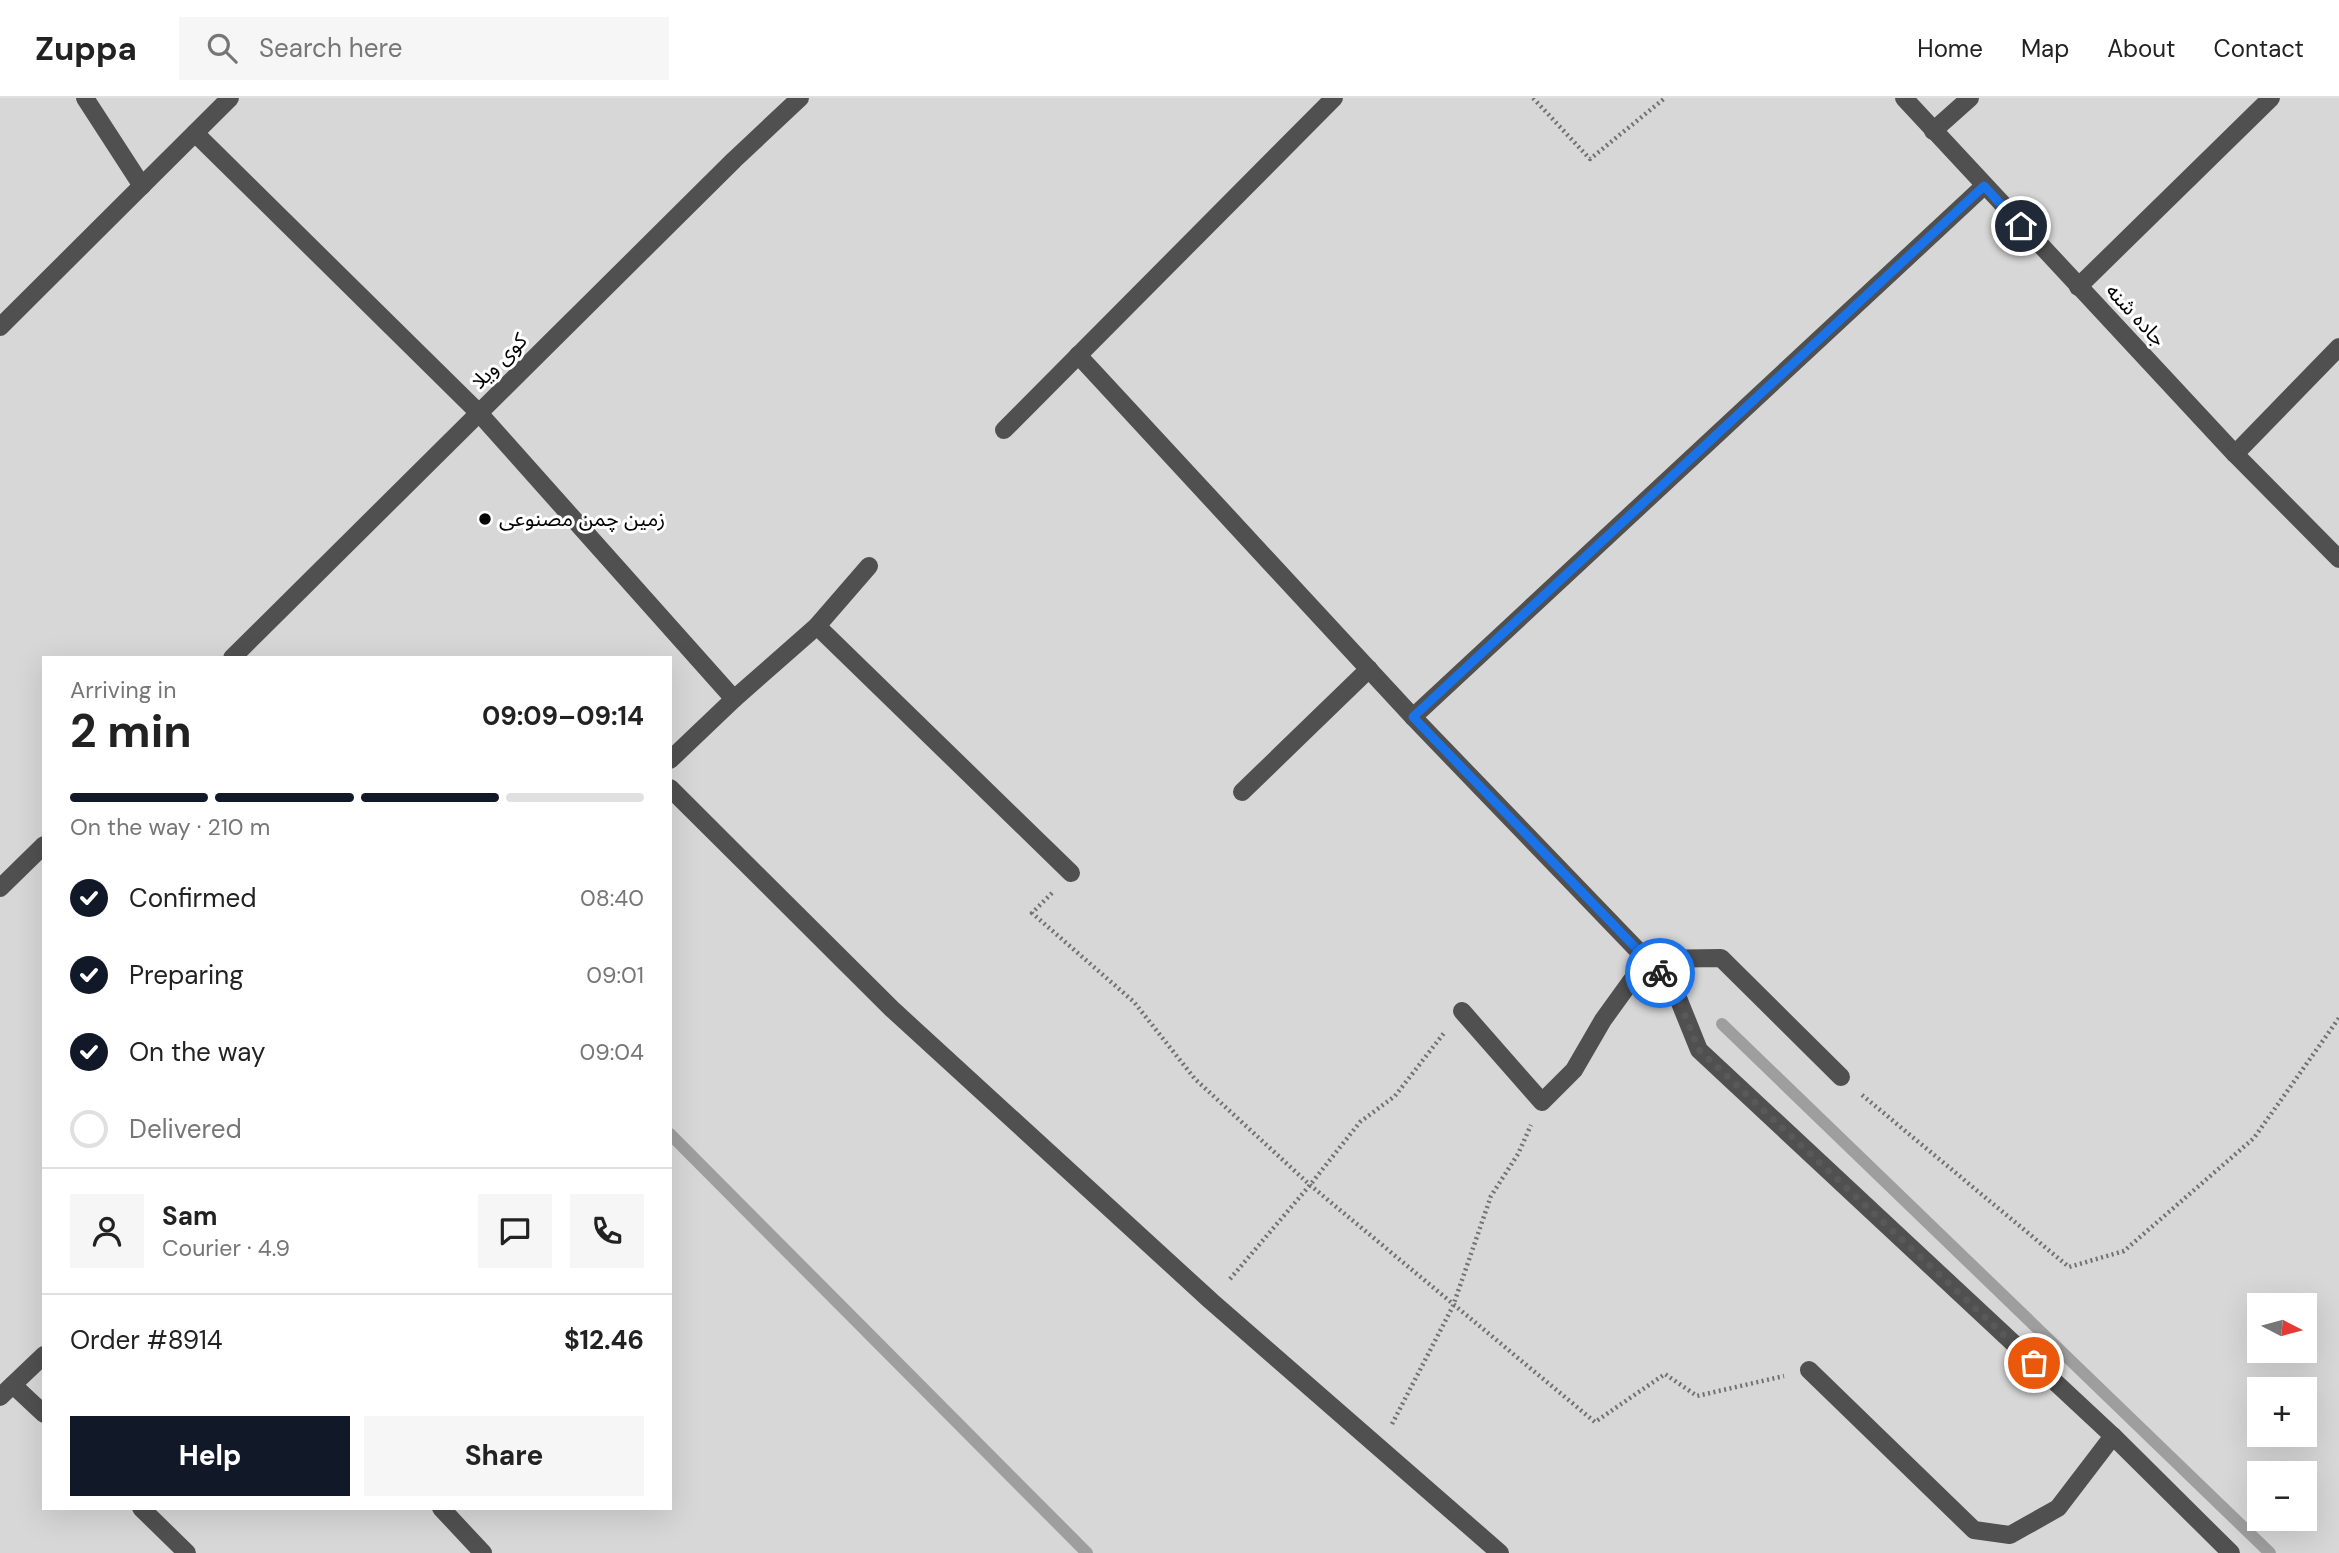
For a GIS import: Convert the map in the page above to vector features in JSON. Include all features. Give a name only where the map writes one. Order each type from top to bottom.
[{"type":"street","points":[[85,98],[142,186]]},
{"type":"street","points":[[0,327],[230,98]]},
{"type":"street","name":"کوی ویلا","points":[[234,656],[734,160],[800,98]]},
{"type":"street","points":[[1004,430],[1334,98]]},
{"type":"street","name":"جاده شنه","points":[[1904,98],[2235,454],[2339,559]]},
{"type":"street","points":[[1933,131],[1970,98]]},
{"type":"street","points":[[2078,287],[2271,98]]},
{"type":"street","points":[[195,133],[479,414],[734,699]]},
{"type":"street","points":[[1413,717],[1984,186]]},
{"type":"street","points":[[2235,454],[2339,347]]},
{"type":"street","points":[[1078,355],[1413,717],[1674,988],[1699,1050],[2113,1436],[2231,1553]]},
{"type":"street","points":[[672,758],[817,626],[869,566]]},
{"type":"street","points":[[817,626],[1071,873]]},
{"type":"street","points":[[1242,792],[1369,669]]},
{"type":"street","points":[[672,790],[892,1009],[1211,1301],[1500,1553]]},
{"type":"street","points":[[0,888],[42,847]]},
{"type":"street","points":[[1647,959],[1721,958],[1841,1077]]},
{"type":"street","points":[[1462,1011],[1542,1102],[1574,1070],[1603,1020],[1647,959]]},
{"type":"street","points":[[42,1357],[6,1391],[42,1413]]},
{"type":"street","points":[[1809,1370],[1974,1530],[2010,1535],[2058,1508],[2113,1436]]},
{"type":"street","points":[[143,1510],[187,1553]]},
{"type":"street","points":[[443,1510],[484,1553]]},
{"type":"path","points":[[1533,98],[1590,159],[1665,98]]},
{"type":"path","points":[[1071,873],[1032,913],[1135,1002],[1195,1079],[1310,1185],[1595,1422],[1665,1374],[1697,1396],[1809,1370]]},
{"type":"path","points":[[1211,1301],[1360,1122],[1395,1096],[1462,1011]]},
{"type":"path","points":[[1841,1077],[2069,1268],[2124,1251],[2254,1138],[2339,1018]]},
{"type":"path","points":[[1379,1448],[1453,1306],[1491,1196],[1518,1154],[1542,1102]]},
{"type":"shaded area","points":[[0,98],[2339,98],[2339,1553],[0,1553]]},
{"type":"waterway","points":[[1722,1024],[2270,1553]]},
{"type":"waterway","points":[[672,1136],[1087,1553]]},
{"type":"way so far","points":[[1660,973],[1674,988],[1699,1050],[2034,1363]]},
{"type":"place","name":"زمین چمن مصنوعی","points":[[485,519]]},
{"type":"route","points":[[1660,973],[1413,717],[1984,186],[2021,226]]}]
